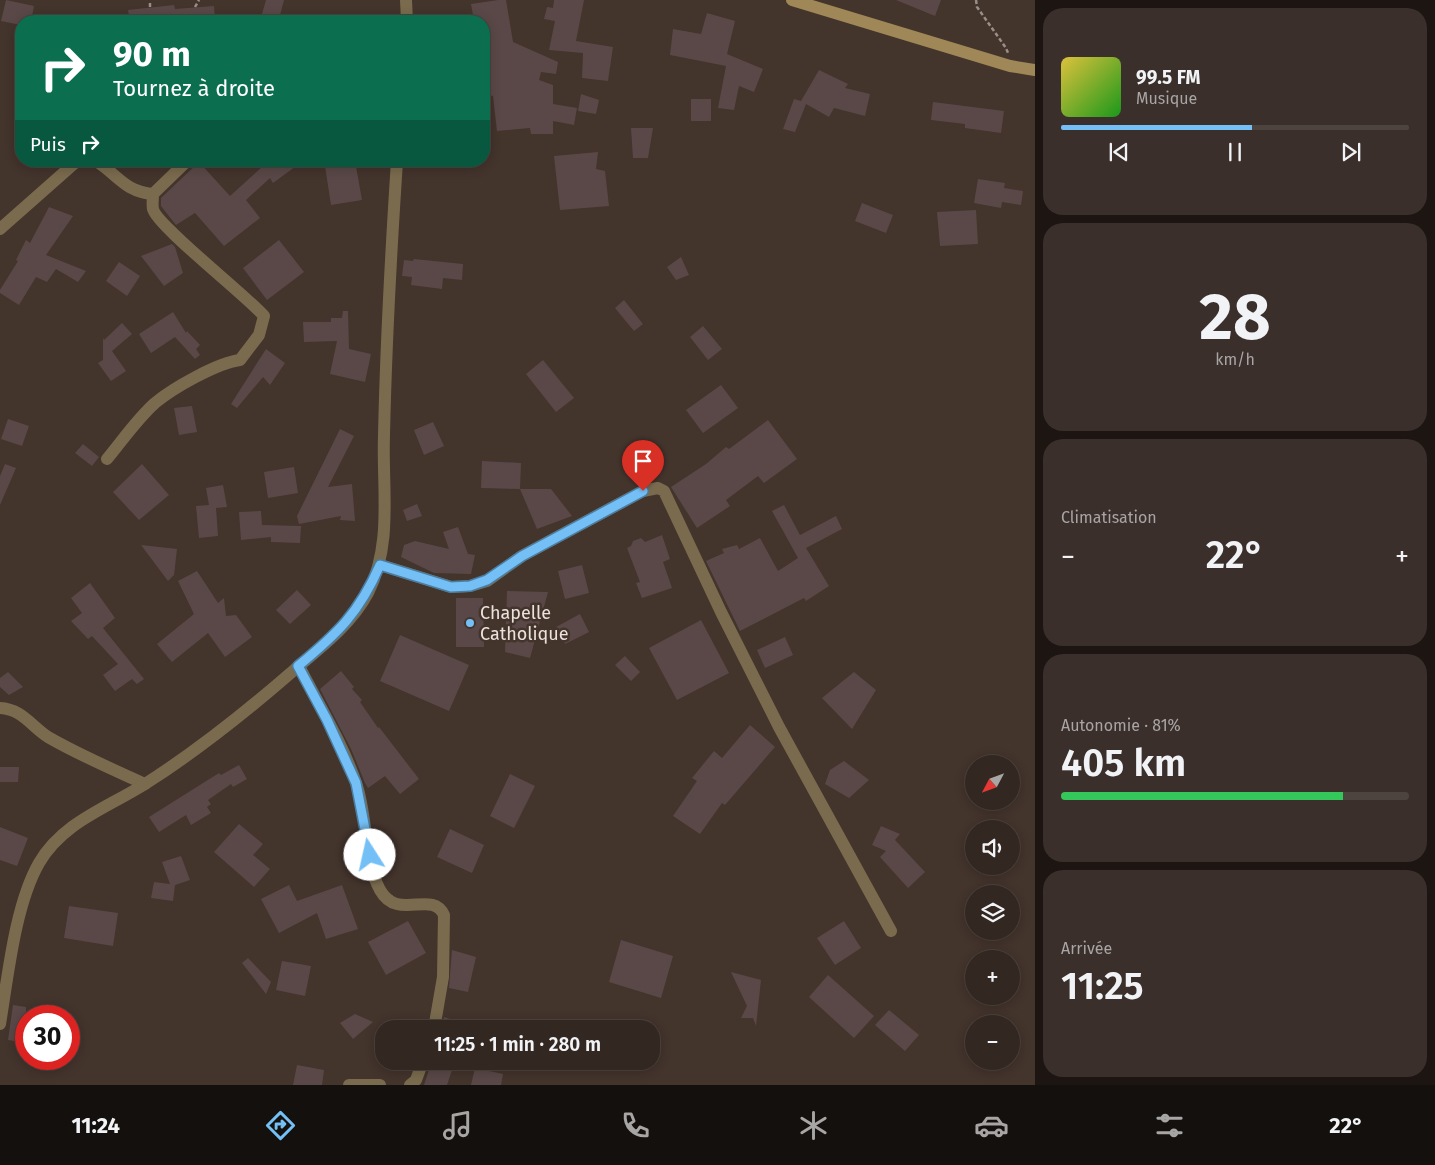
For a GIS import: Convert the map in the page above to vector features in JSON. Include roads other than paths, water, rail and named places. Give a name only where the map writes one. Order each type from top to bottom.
[{"type":"main road","points":[[792,0],[1010,66],[1035,70]]},
{"type":"street","points":[[406,0],[407,15]]},
{"type":"street","points":[[0,229],[71,167]]},
{"type":"street","points":[[103,167],[130,189],[139,193],[153,194]]},
{"type":"street","points":[[107,459],[155,404],[200,375],[227,362],[240,360],[259,335],[264,316],[217,271],[161,223],[153,210],[153,194],[181,167]]},
{"type":"street","points":[[0,1024],[4,973],[28,890],[38,865],[49,849],[72,826],[145,784],[211,736],[337,633],[367,595],[380,565],[385,519],[384,437],[397,167]]},
{"type":"street","points":[[380,565],[451,587],[470,586],[487,580],[522,556],[643,491],[658,488],[664,491],[721,612],[779,726],[892,931]]},
{"type":"street","points":[[298,666],[327,720],[356,783],[373,872],[381,892],[392,903],[403,907],[434,904],[440,907],[444,916],[444,977],[436,1020]]},
{"type":"street","points":[[0,708],[22,714],[46,736],[95,762],[145,784]]},
{"type":"street","points":[[410,1085],[416,1080],[420,1070]]},
{"type":"street","points":[[349,1085],[380,1085]]},
{"type":"place","name":"Chapelle Catholique","points":[[470,623]]}]
